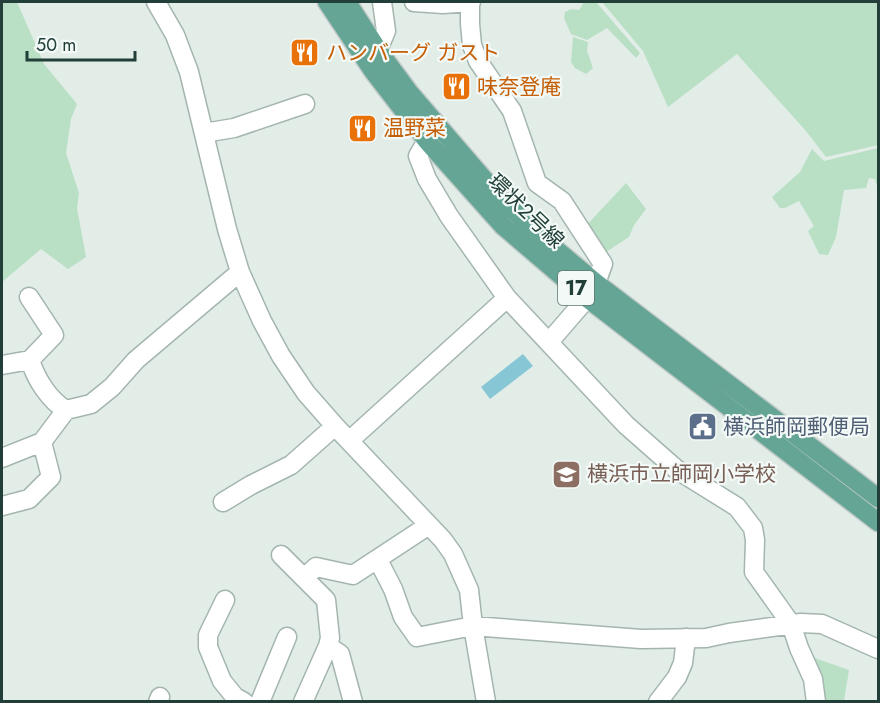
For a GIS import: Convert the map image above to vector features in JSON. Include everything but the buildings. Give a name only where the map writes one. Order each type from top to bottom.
[{"type":"main road","name":"環状2号線","points":[[327,2],[373,71],[427,141],[503,226],[879,498]]},
{"type":"main road","name":"環状2号線","points":[[347,2],[378,50],[430,117],[502,200],[547,242],[591,290],[879,522]]},
{"type":"street","points":[[156,2],[176,35],[189,72],[227,229],[240,272],[262,321],[281,356],[306,393],[429,525],[453,554],[469,590],[486,702]]},
{"type":"street","points":[[378,50],[386,32],[382,2]]},
{"type":"street","points":[[414,2],[443,4],[471,2],[471,45],[478,61],[512,111],[537,183],[562,201],[603,264],[591,290],[549,342]]},
{"type":"street","points":[[204,133],[234,128],[305,104]]},
{"type":"street","points":[[430,117],[427,141],[418,156],[427,179],[507,298],[626,425],[676,469],[737,507],[753,528],[754,572],[792,624],[799,648],[813,679],[816,702]]},
{"type":"street","points":[[2,458],[42,442],[66,411],[91,404],[112,387],[136,360],[240,272]]},
{"type":"street","points":[[2,365],[30,360],[54,335],[29,297]]},
{"type":"street","points":[[350,441],[507,298]]},
{"type":"street","points":[[30,360],[34,373],[55,404],[66,411]]},
{"type":"street","points":[[223,502],[291,465],[335,426]]},
{"type":"street","points":[[2,506],[30,499],[51,477],[42,442]]},
{"type":"street","points":[[304,578],[316,567],[353,575],[429,525]]},
{"type":"street","points":[[281,555],[326,600],[330,638],[303,702]]},
{"type":"street","points":[[378,560],[393,589],[403,617],[417,637],[473,626],[641,639],[706,638],[801,623],[822,624],[879,649]]},
{"type":"street","points":[[225,600],[208,635],[208,647],[222,681],[235,697],[244,702]]},
{"type":"street","points":[[260,702],[287,637]]},
{"type":"street","points":[[658,702],[677,677],[683,663],[687,638]]},
{"type":"street","points":[[328,646],[340,654],[353,702]]},
{"type":"green space","points":[[2,2],[17,2],[44,64],[77,104],[71,119],[66,153],[79,193],[77,208],[86,257],[68,269],[41,249],[2,282]]},
{"type":"green space","points":[[584,2],[596,2],[640,53],[636,58],[607,28],[587,40],[571,34],[564,18],[565,12],[571,9],[579,10]]},
{"type":"green space","points":[[602,2],[878,2],[878,145],[826,157],[806,131],[737,54],[668,107],[643,51]]},
{"type":"green space","points":[[573,37],[588,42],[587,51],[593,68],[586,74],[575,68],[571,62]]},
{"type":"green space","points":[[878,148],[878,189],[875,179],[869,178],[866,188],[844,190],[836,237],[828,255],[819,254],[808,231],[814,226],[799,201],[780,208],[772,197],[800,172],[812,149],[824,161]]},
{"type":"green space","points":[[626,183],[646,209],[634,225],[629,237],[600,256],[583,229]]},
{"type":"green space","points":[[812,657],[849,670],[844,701],[823,701]]},
{"type":"water","points":[[523,354],[533,366],[490,399],[481,387]]},
{"type":"place","name":"ハンバーグ ガスト","points":[[305,53]]},
{"type":"place","name":"味奈登庵","points":[[456,87]]},
{"type":"place","name":"温野菜","points":[[362,128]]},
{"type":"place","name":"横浜師岡郵便局","points":[[702,427]]},
{"type":"place","name":"横浜市立師岡小学校","points":[[566,474]]}]
